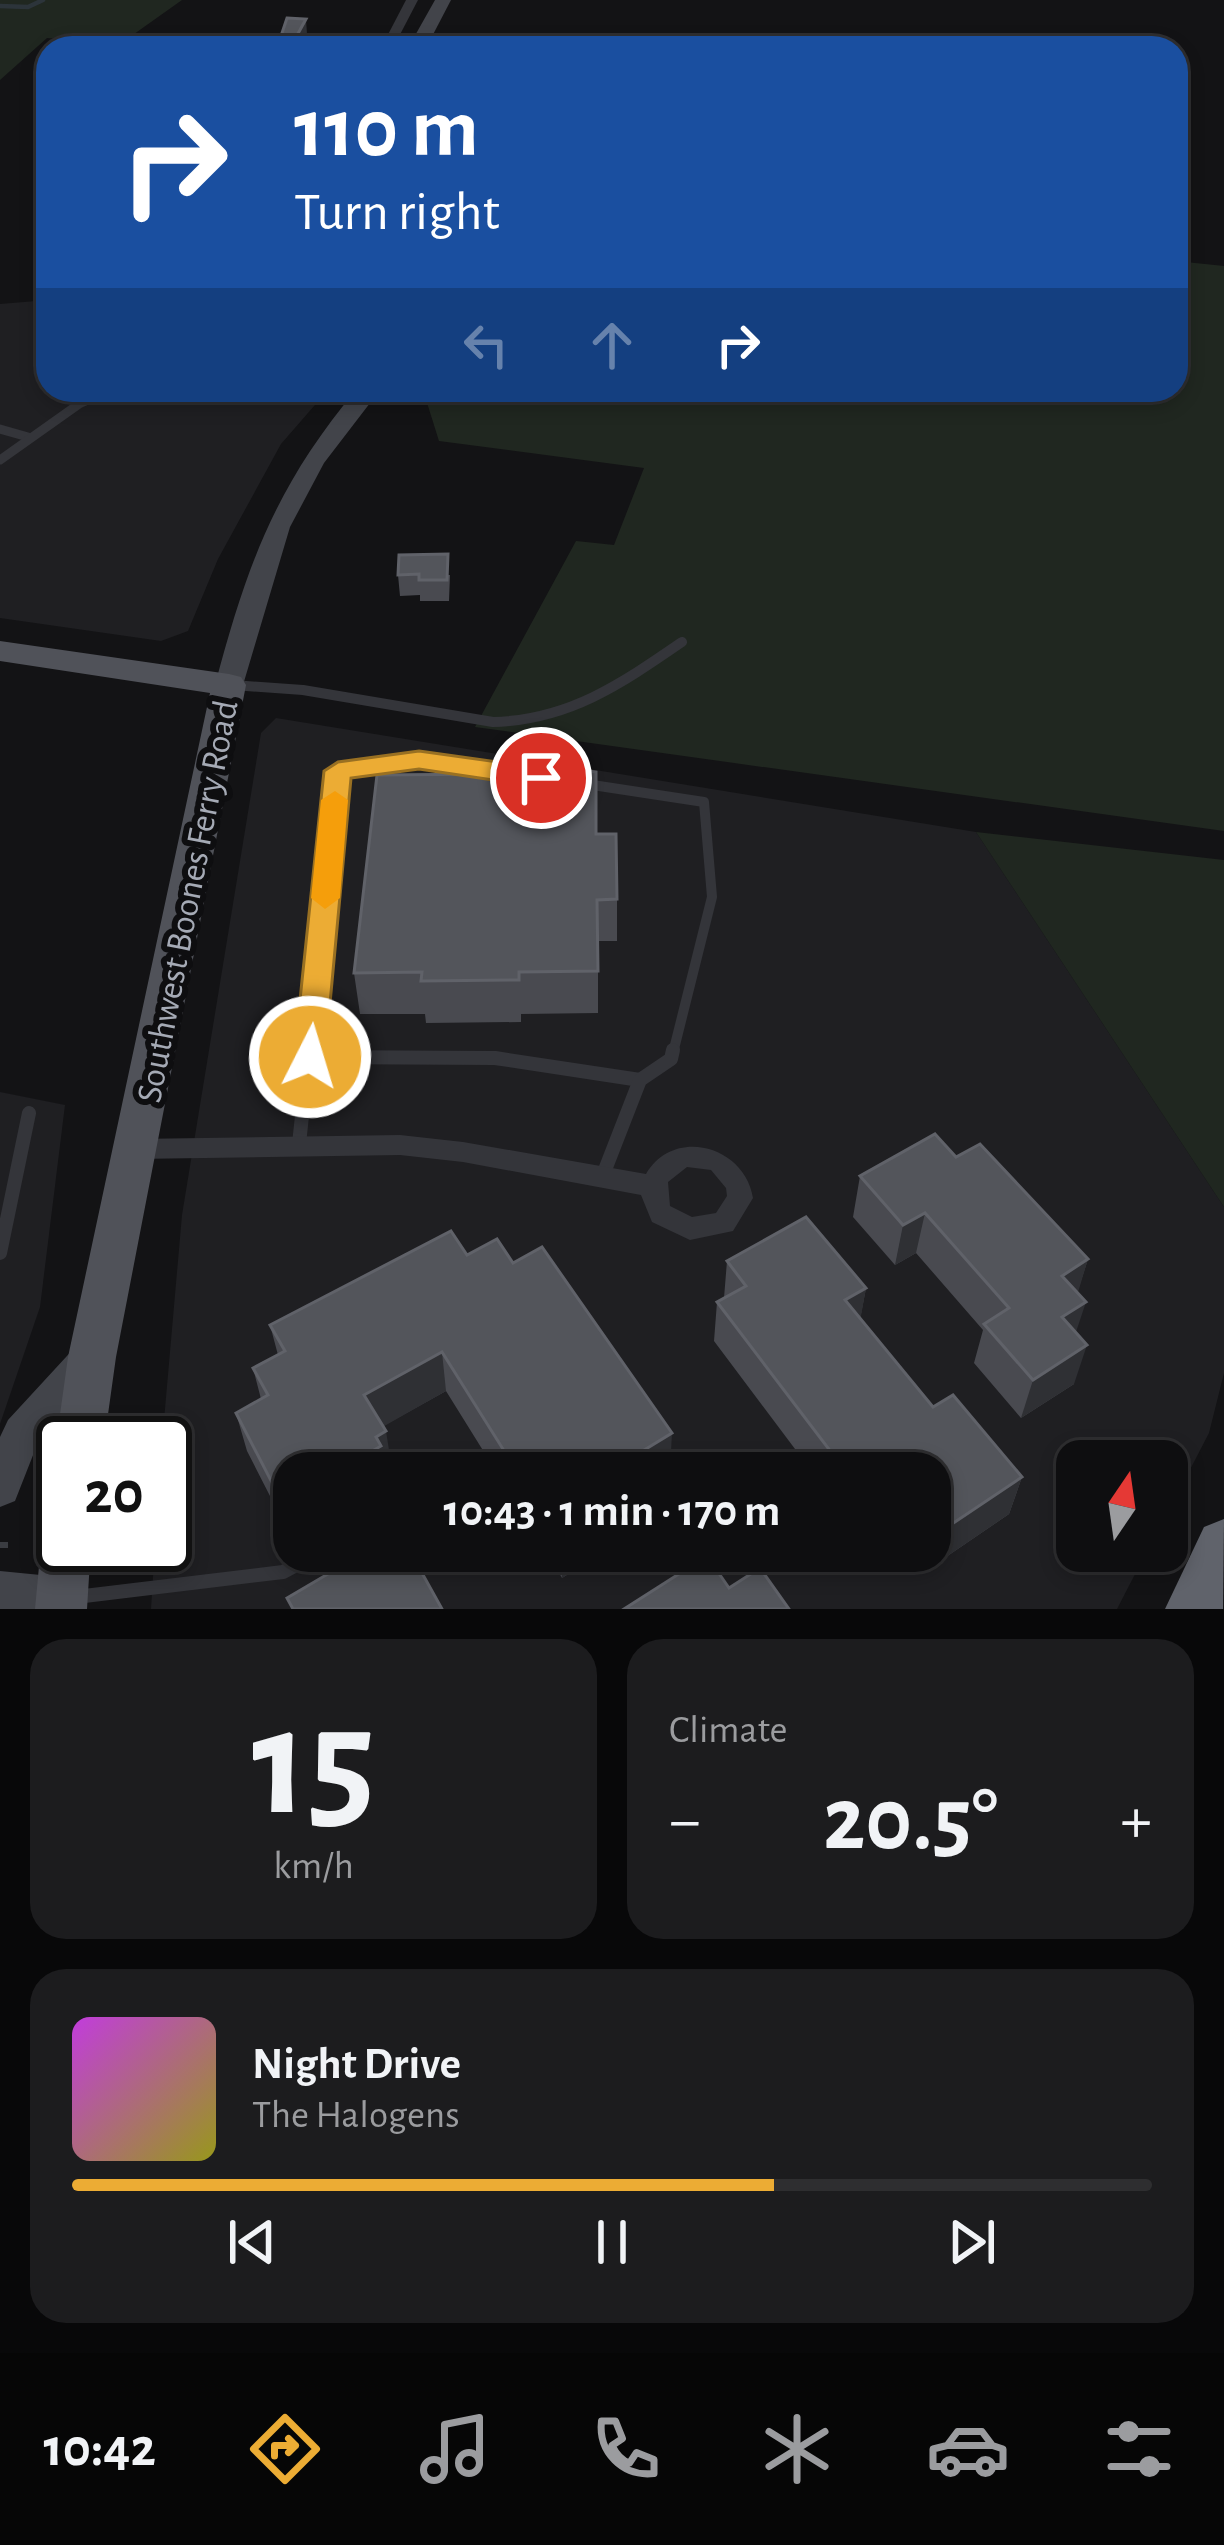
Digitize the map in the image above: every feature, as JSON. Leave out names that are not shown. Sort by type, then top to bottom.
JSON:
[{"type":"highway","points":[[1193,1609],[1224,1546]]},
{"type":"main road","points":[[424,36],[443,0]]},
{"type":"main road","name":"Southwest Boones Ferry Road","points":[[84,1416],[230,685],[260,562],[306,468],[353,402]]},
{"type":"main road","points":[[0,651],[230,685]]},
{"type":"main road","points":[[0,1487],[22,1433],[92,1357]]},
{"type":"main road","points":[[0,1593],[55,1606],[61,1572]]},
{"type":"street","points":[[393,36],[412,0]]},
{"type":"street","points":[[135,1149],[299,1144],[463,1152],[652,1186]]},
{"type":"lane","points":[[0,460],[28,436],[89,402]]},
{"type":"lane","points":[[0,429],[28,436]]},
{"type":"lane","points":[[230,685],[303,690],[523,723],[598,702],[682,642]]},
{"type":"lane","points":[[299,1144],[338,771],[419,760],[528,776]]},
{"type":"lane","points":[[572,782],[704,802],[712,897],[670,1059],[640,1080],[602,1178]]},
{"type":"lane","points":[[310,1057],[495,1058],[640,1080]]},
{"type":"lane","points":[[0,1253],[29,1113]]},
{"type":"lane","points":[[55,1606],[283,1572]]},
{"type":"shaded area","points":[[0,0],[182,0],[131,36],[36,36],[36,48],[0,80]]},
{"type":"shaded area","points":[[1188,262],[1224,266],[1224,831],[475,727],[576,541],[614,545],[644,468],[439,441],[427,402],[1188,402]]},
{"type":"shaded area","points":[[36,301],[36,402],[318,402],[281,444],[218,559],[188,631],[161,641],[0,618],[0,304]]},
{"type":"shaded area","points":[[276,718],[976,832],[1224,1207],[1224,1373],[1209,1433],[1188,1474],[1188,1440],[1056,1440],[1056,1572],[1136,1572],[1117,1609],[151,1609],[153,1572],[192,1572],[192,1416],[164,1416],[182,1215],[261,733]]},
{"type":"shaded area","points":[[976,832],[1224,860],[1224,1207]]},
{"type":"shaded area","points":[[0,1092],[65,1105],[40,1307],[0,1424]]},
{"type":"building","points":[[287,18],[306,19],[297,36],[281,36]]},
{"type":"building","points":[[448,554],[447,580],[398,575],[399,555]]},
{"type":"building","points":[[502,760],[596,772],[596,834],[616,834],[617,899],[597,900],[598,971],[519,972],[519,980],[421,981],[422,972],[354,973],[377,775],[501,774]]},
{"type":"building","points":[[935,1134],[956,1157],[980,1144],[1088,1259],[1062,1276],[1086,1302],[1062,1317],[1087,1345],[1033,1380],[984,1324],[1009,1308],[925,1213],[903,1225],[860,1176]]},
{"type":"building","points":[[806,1217],[866,1288],[845,1300],[933,1407],[953,1395],[1022,1477],[951,1525],[951,1452],[831,1452],[717,1302],[746,1286],[727,1261]]},
{"type":"building","points":[[451,1231],[467,1255],[497,1239],[513,1263],[542,1247],[672,1433],[641,1452],[505,1452],[442,1352],[364,1395],[386,1431],[376,1437],[381,1446],[371,1452],[273,1452],[273,1485],[236,1413],[268,1395],[253,1368],[285,1351],[270,1325]]},
{"type":"building","points":[[331,1572],[421,1572],[442,1609],[293,1609],[287,1598]]},
{"type":"building","points":[[682,1572],[718,1572],[729,1588],[754,1572],[763,1572],[789,1609],[624,1609]]},
{"type":"waterway","points":[[0,6],[28,7],[43,0]]},
{"type":"slow traffic","points":[[325,898],[335,800]]},
{"type":"route","points":[[310,1057],[338,771],[419,760],[541,778]]}]
